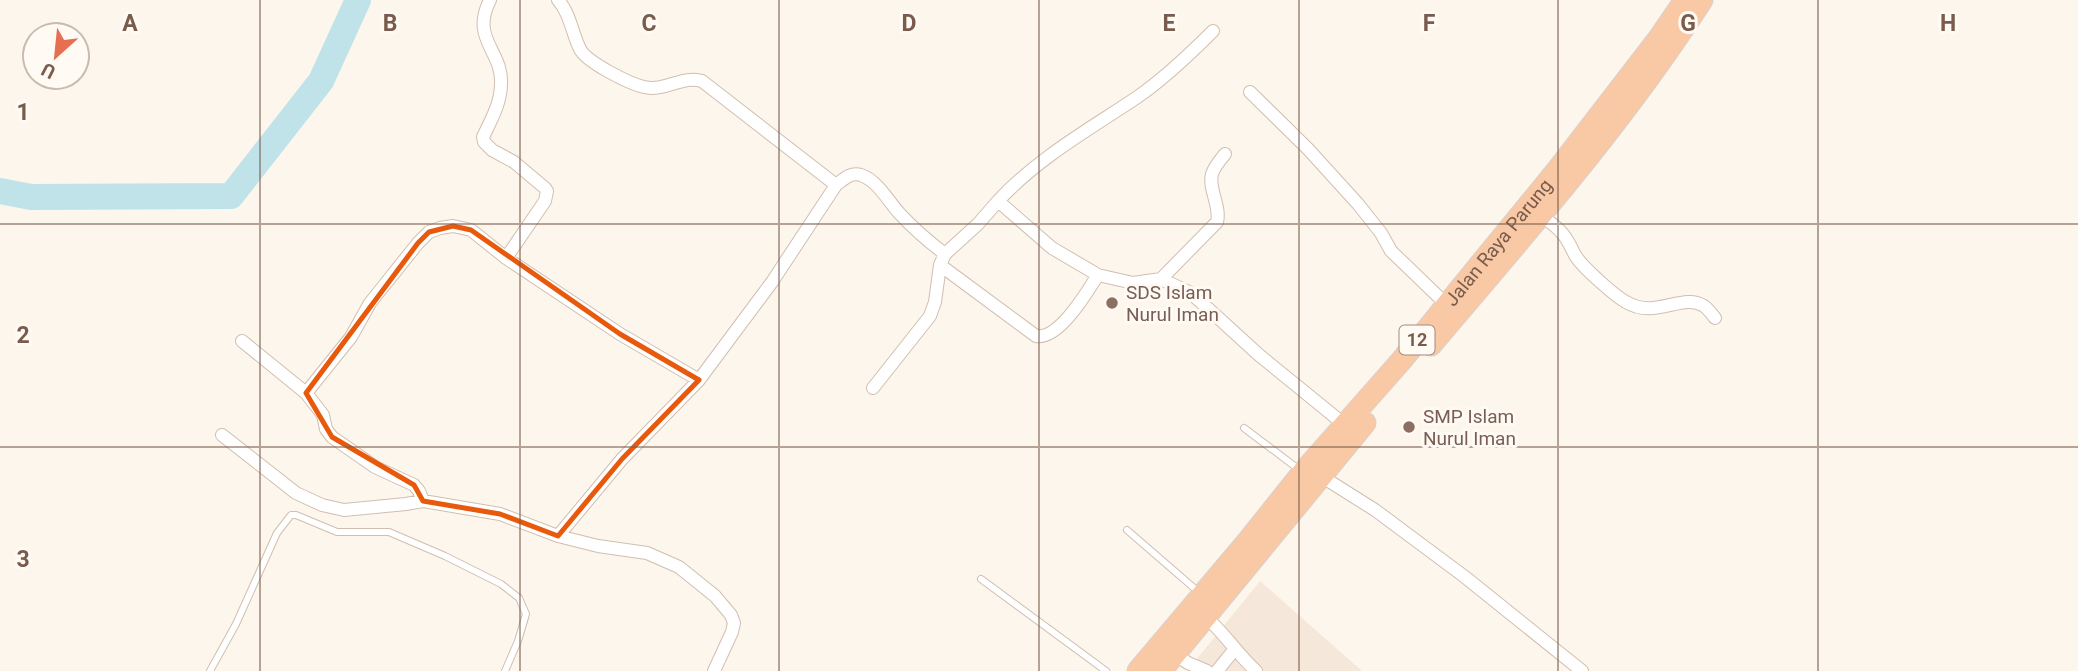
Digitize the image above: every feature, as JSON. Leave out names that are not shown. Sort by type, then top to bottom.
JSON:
[{"type":"highway","name":"Jalan Raya Parung","points":[[1138,671],[1166,656],[1200,606],[1479,276],[1685,0]]},
{"type":"highway","name":"Jalan Raya Parung","points":[[1312,474],[1345,425],[1446,304],[1479,276],[1540,215],[1597,146],[1676,40],[1702,0]]},
{"type":"street","points":[[490,0],[484,18],[484,31],[502,83],[497,106],[483,137],[484,142],[492,150],[514,162],[547,191],[545,201],[506,258]]},
{"type":"street","points":[[558,0],[563,5],[581,52],[597,66],[644,87],[656,88],[689,80],[702,81],[836,185]]},
{"type":"street","points":[[873,388],[930,316],[943,260],[1018,180],[1070,141],[1137,97],[1174,68],[1213,31]]},
{"type":"street","points":[[1250,92],[1308,149],[1358,204],[1381,233],[1391,251],[1446,304]]},
{"type":"street","points":[[1161,279],[1217,222],[1219,214],[1211,178],[1225,154]]},
{"type":"street","points":[[558,536],[628,452],[699,380],[779,272],[836,185],[848,176],[853,174],[866,178],[876,185],[943,260],[1036,336],[1042,337],[1054,330],[1071,315],[1098,275]]},
{"type":"street","points":[[998,201],[1052,248],[1098,275],[1133,283],[1161,279],[1191,293],[1259,355],[1345,425]]},
{"type":"street","points":[[1540,215],[1560,230],[1570,242],[1576,256],[1625,302],[1653,309],[1685,301],[1703,305],[1715,318]]},
{"type":"street","points":[[306,393],[351,337],[370,303],[418,243],[429,232],[453,226],[471,230],[506,258],[620,334],[699,380]]},
{"type":"street","points":[[242,341],[306,393],[323,415],[326,429],[332,437],[375,467],[414,485],[423,501]]},
{"type":"street","points":[[222,436],[296,493],[322,505],[344,510],[423,501],[500,514],[558,536],[598,546],[647,553],[679,566],[726,607],[734,623],[724,653],[714,671]]},
{"type":"street","points":[[1312,474],[1375,510],[1582,671]]},
{"type":"street","points":[[1200,606],[1234,650],[1256,671]]},
{"type":"street","points":[[1217,671],[1234,650]]},
{"type":"street","points":[[1166,656],[1207,671]]},
{"type":"lane","points":[[1244,428],[1312,474]]},
{"type":"lane","points":[[210,671],[236,624],[277,533],[291,515],[296,515],[337,532],[389,531],[501,584],[519,598],[526,614],[505,671]]},
{"type":"lane","points":[[1127,530],[1200,606]]},
{"type":"lane","points":[[981,579],[1106,671]]},
{"type":"highlighted area","points":[[453,226],[471,230],[620,334],[699,380],[622,459],[558,536],[500,514],[423,501],[414,485],[332,437],[306,393],[418,243],[429,232]]},
{"type":"shaded area","points":[[1260,581],[1362,671],[1187,671]]},
{"type":"waterway","points":[[0,191],[31,197],[231,196],[321,81],[358,0]]},
{"type":"place","name":"SDS Islam Nurul Iman","points":[[1112,303]]},
{"type":"place","name":"SMP Islam Nurul Iman","points":[[1409,427]]}]
